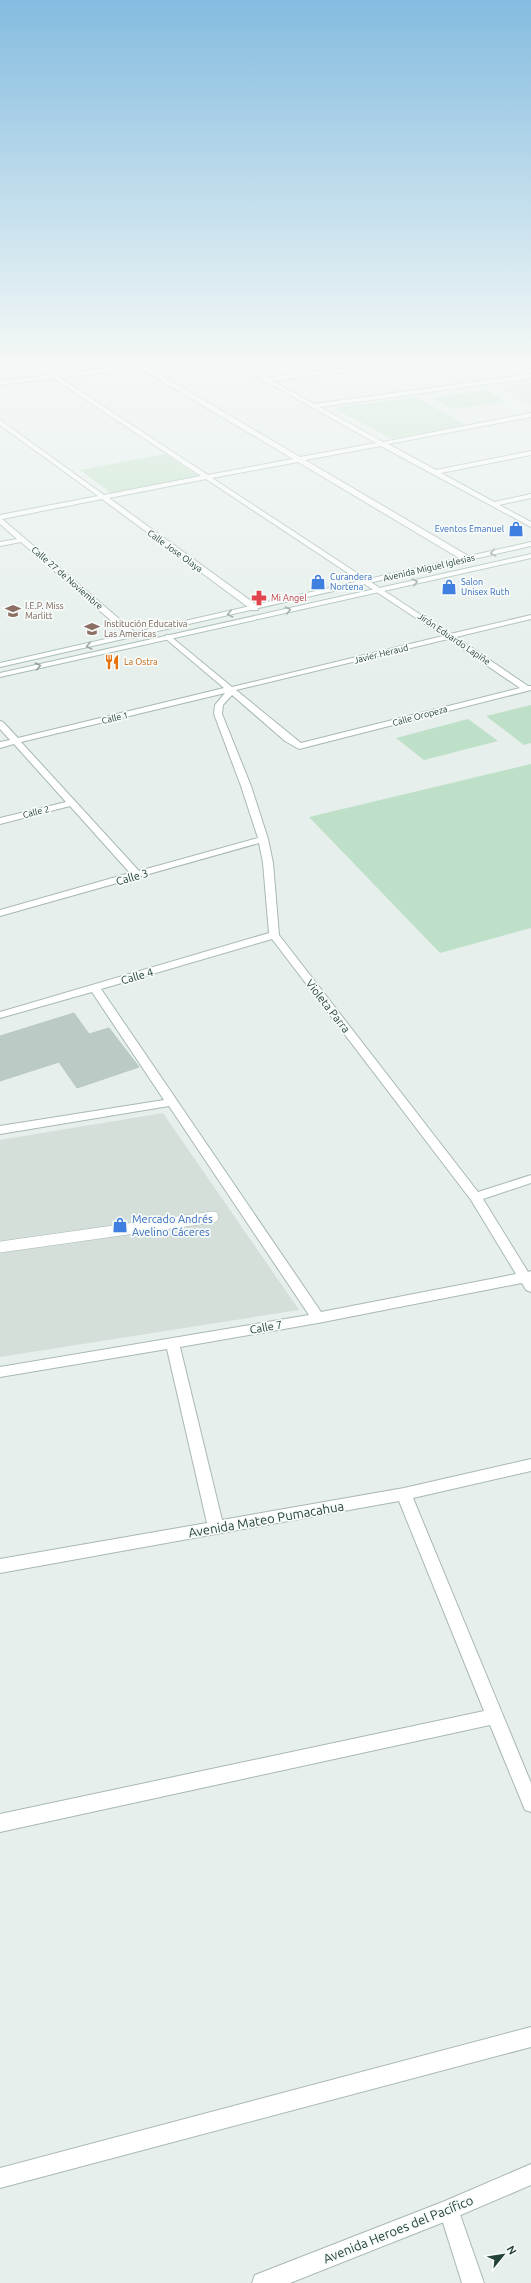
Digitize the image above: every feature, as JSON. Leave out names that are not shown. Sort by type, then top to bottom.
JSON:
[{"type":"street","name":"Calle Jose Olaya","points":[[57,465],[255,608]]},
{"type":"street","name":"Jirón Eduardo Lapiñe","points":[[186,465],[369,582],[529,688]]},
{"type":"street","points":[[0,519],[276,465]]},
{"type":"street","points":[[307,465],[467,560]]},
{"type":"street","points":[[422,465],[531,524]]},
{"type":"street","points":[[436,472],[473,465]]},
{"type":"street","points":[[493,504],[531,496]]},
{"type":"street","name":"Calle 27 de Noviembre","points":[[0,519],[22,540],[134,636]]},
{"type":"street","points":[[0,544],[22,540]]},
{"type":"street","name":"Avenida Miguel Iglesias","points":[[1,664],[134,636],[531,544]]},
{"type":"street","name":"Avenida Miguel Iglesias","points":[[0,675],[531,556]]},
{"type":"street","name":"Javier Heraud","points":[[231,691],[531,617]]},
{"type":"street","points":[[169,637],[231,691],[219,704],[218,714],[246,786],[263,839],[268,863],[274,935]]},
{"type":"street","name":"Calle Oropeza","points":[[231,691],[292,743],[299,746],[308,745],[529,688]]},
{"type":"street","name":"Calle 1","points":[[0,745],[231,691]]},
{"type":"street","points":[[0,724],[137,875]]},
{"type":"street","name":"Calle 2","points":[[0,821],[72,803]]},
{"type":"street","name":"Calle 3","points":[[0,913],[263,839]]},
{"type":"street","name":"Calle 4","points":[[0,1015],[274,935]]},
{"type":"street","name":"Violeta Parra","points":[[274,935],[475,1197],[529,1280]]},
{"type":"street","points":[[95,988],[318,1318]]},
{"type":"street","points":[[0,1130],[172,1102]]},
{"type":"street","points":[[475,1197],[531,1179]]},
{"type":"street","name":"Calle 7","points":[[0,1372],[318,1318],[529,1280]]},
{"type":"street","points":[[172,1343],[216,1528]]},
{"type":"street","name":"Avenida Mateo Pumacahua","points":[[0,1566],[404,1494],[531,1465]]},
{"type":"street","points":[[404,1494],[531,1804]]},
{"type":"street","points":[[0,1823],[495,1716]]},
{"type":"street","points":[[0,2178],[531,2037]]},
{"type":"street","name":"Avenida Heroes del Pacífico","points":[[264,2283],[449,2210],[531,2174]]},
{"type":"street","points":[[449,2210],[473,2283]]},
{"type":"lane","points":[[0,1248],[214,1217]]},
{"type":"shaded area","name":"Mercado Andrés Avelino Cáceres","points":[[163,1113],[299,1310],[0,1357],[0,1140]]},
{"type":"green space","points":[[109,465],[181,465],[198,476],[111,493],[80,470]]},
{"type":"green space","points":[[531,705],[531,743],[524,745],[486,716]]},
{"type":"green space","points":[[468,719],[498,741],[424,760],[396,738]]},
{"type":"green space","points":[[531,764],[531,928],[440,953],[309,817]]},
{"type":"building","points":[[74,1013],[89,1034],[109,1028],[139,1067],[77,1088],[59,1062],[0,1081],[0,1036]]},
{"type":"place","name":"Eventos Emanuel","points":[[516,529]]},
{"type":"place","name":"Curandera Nortena","points":[[318,582]]},
{"type":"place","name":"Salon Unisex Ruth","points":[[449,587]]},
{"type":"place","name":"Mi Angel","points":[[259,598]]},
{"type":"place","name":"I.E.P. Miss Marlitt","points":[[13,611]]},
{"type":"place","name":"Institución Educativa Las Americas","points":[[92,629]]},
{"type":"place","name":"La Ostra","points":[[112,662]]},
{"type":"place","name":"Mercado Andrés Avelino Cáceres","points":[[120,1225]]}]
